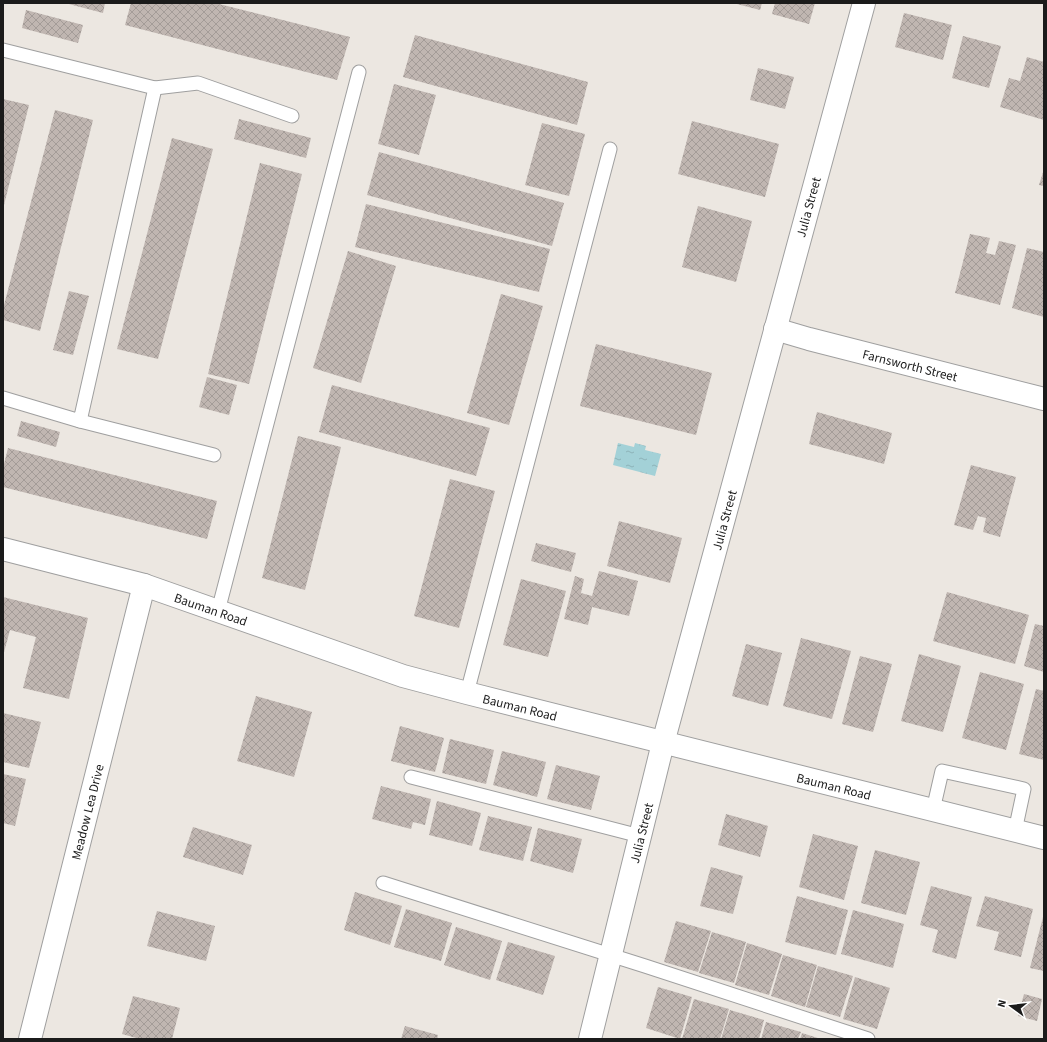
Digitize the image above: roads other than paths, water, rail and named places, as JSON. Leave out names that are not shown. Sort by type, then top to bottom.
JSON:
[{"type":"street","name":"Julia Street","points":[[590,1039],[663,743],[864,3]]},
{"type":"street","name":"Farnsworth Street","points":[[775,329],[1044,399]]},
{"type":"street","name":"Bauman Road","points":[[3,549],[144,585],[403,676],[663,743],[1044,838]]},
{"type":"street","name":"Meadow Lea Drive","points":[[30,1039],[144,585]]},
{"type":"lane","points":[[3,50],[155,88],[198,83],[292,116]]},
{"type":"lane","points":[[218,611],[358,72]]},
{"type":"lane","points":[[80,421],[155,88]]},
{"type":"lane","points":[[467,693],[610,149]]},
{"type":"lane","points":[[3,398],[80,421],[214,455]]},
{"type":"lane","points":[[933,810],[942,771],[1024,789],[1015,831]]},
{"type":"lane","points":[[411,777],[640,836]]},
{"type":"lane","points":[[383,883],[868,1039]]},
{"type":"water","points":[[618,443],[634,447],[635,443],[646,446],[645,450],[661,454],[655,476],[613,465]]}]
